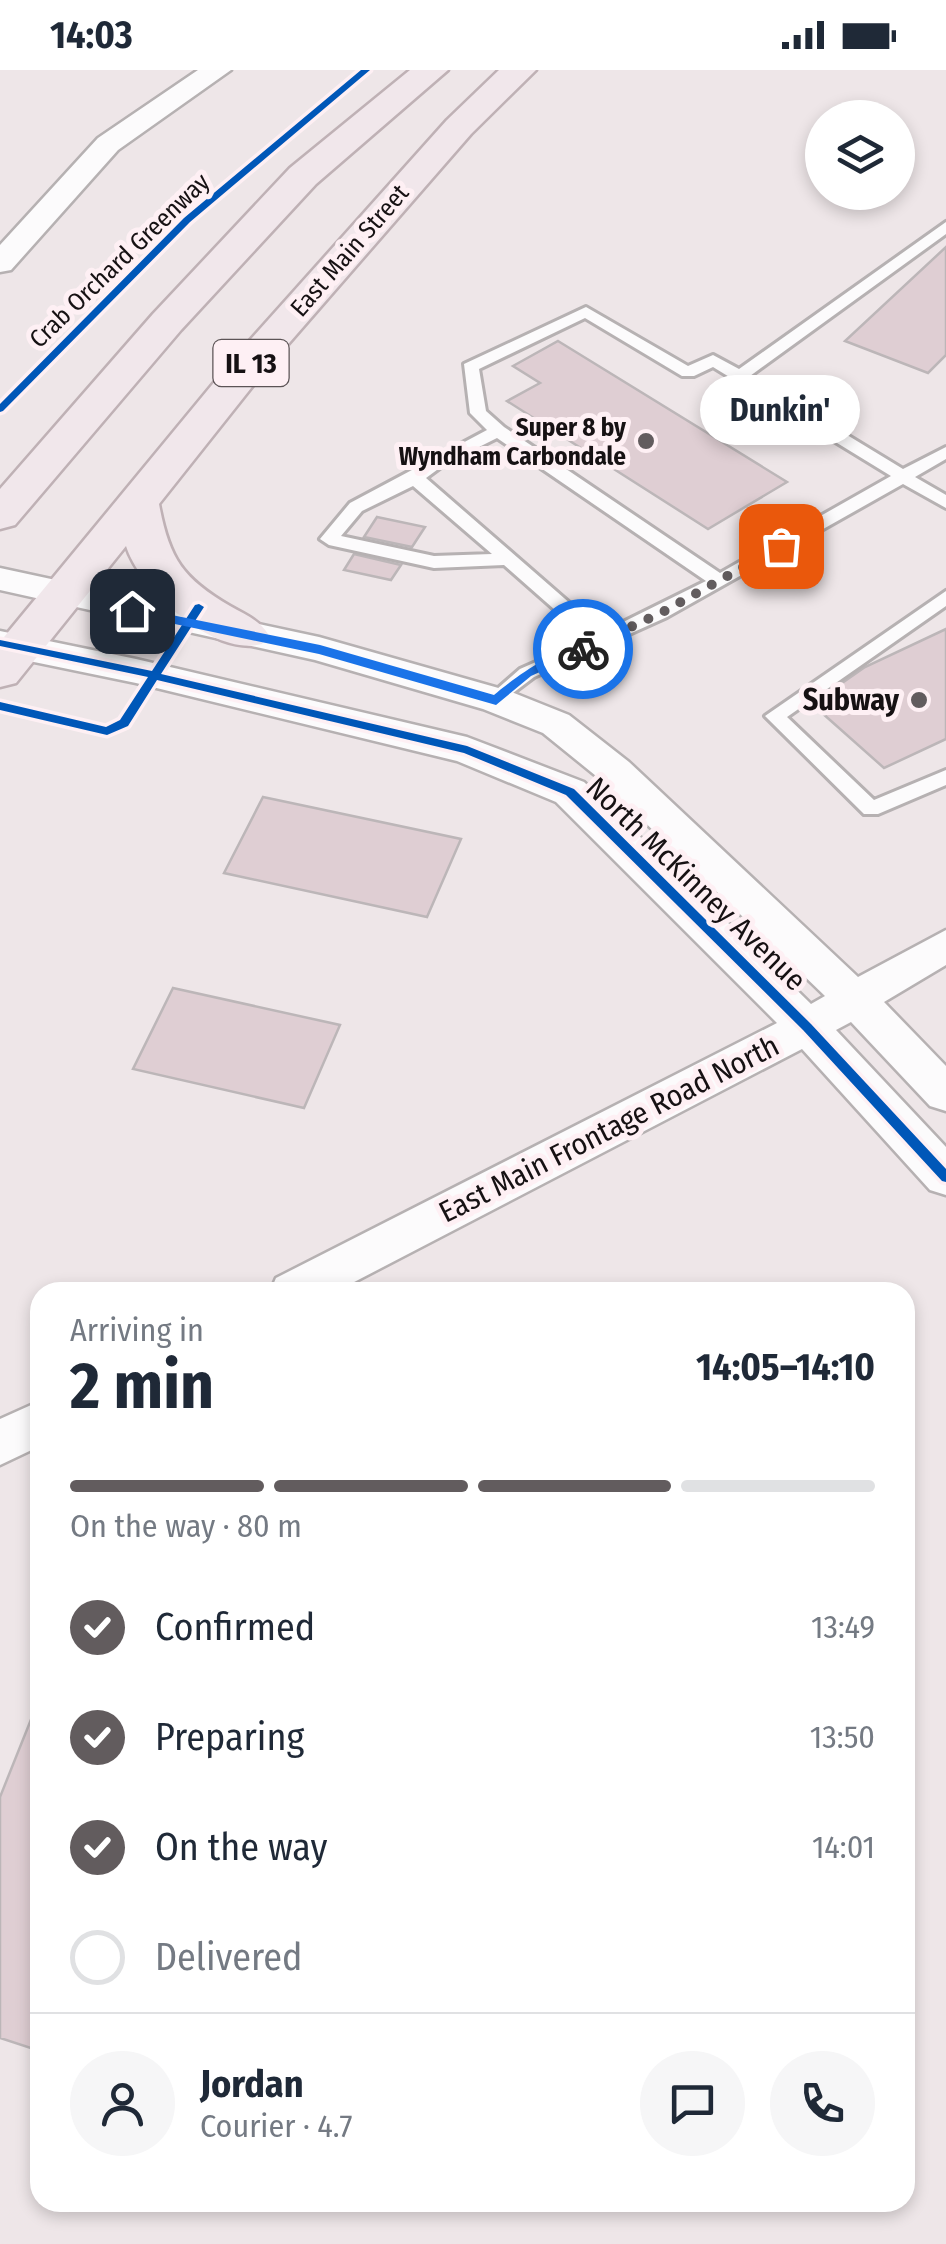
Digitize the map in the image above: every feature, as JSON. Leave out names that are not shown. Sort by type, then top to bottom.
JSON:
[{"type":"highway","points":[[0,516],[168,322],[303,176],[431,70]]},
{"type":"highway","name":"East Main Street","points":[[6,654],[63,596],[360,236],[459,127],[519,70]]},
{"type":"highway","points":[[0,476],[68,439]]},
{"type":"highway","points":[[137,502],[143,542],[155,570],[177,593],[246,634]]},
{"type":"street","points":[[0,263],[108,144],[217,70]]},
{"type":"street","name":"North McKinney Avenue","points":[[0,579],[320,650],[496,700],[556,724],[615,772],[852,997],[946,1094]]},
{"type":"street","name":"North McKinney Avenue","points":[[6,654],[136,671],[467,750],[570,792],[807,1027],[946,1177]]},
{"type":"street","name":"East Main Frontage Road North","points":[[313,1282],[807,1027],[946,944]]},
{"type":"street","points":[[0,1443],[30,1427]]},
{"type":"lane","points":[[738,376],[946,227]]},
{"type":"lane","points":[[719,581],[498,431],[478,413],[470,367],[586,312],[688,373],[713,360],[946,503]]},
{"type":"lane","points":[[498,431],[356,507],[329,540],[434,562],[508,559]]},
{"type":"lane","points":[[496,700],[526,673],[719,581],[946,452]]},
{"type":"lane","points":[[415,478],[601,640]]},
{"type":"lane","points":[[946,597],[775,716],[871,808],[946,777]]},
{"type":"building","points":[[946,247],[946,355],[928,373],[845,341]]},
{"type":"building","name":"Super 8 by Wyndham Carbondale","points":[[558,341],[787,482],[708,529],[507,401],[540,383],[513,366]]},
{"type":"building","points":[[377,517],[425,527],[412,547],[364,537]]},
{"type":"building","points":[[354,554],[401,565],[391,580],[344,570]]},
{"type":"building","points":[[946,629],[946,739],[884,768],[812,704],[865,667]]},
{"type":"building","points":[[263,797],[461,839],[427,917],[224,873]]},
{"type":"building","points":[[173,988],[340,1025],[304,1108],[133,1069]]},
{"type":"building","points":[[30,1722],[30,2048],[0,2038],[0,1797]]},
{"type":"cycle path","name":"Crab Orchard Greenway","points":[[0,409],[187,220],[366,70]]},
{"type":"cycle path","points":[[0,706],[107,731],[124,723],[199,607]]},
{"type":"cycle path","points":[[0,643],[136,671],[467,750],[570,792],[807,1027],[946,1177]]},
{"type":"way so far","points":[[583,649],[661,613],[781,546]]},
{"type":"place","name":"Super 8 by Wyndham Carbondale","points":[[646,441]]},
{"type":"place","name":"Dunkin'","points":[[781,546]]},
{"type":"place","name":"Subway","points":[[919,700]]},
{"type":"route","points":[[132,611],[320,650],[496,700],[526,673],[583,649]]}]
